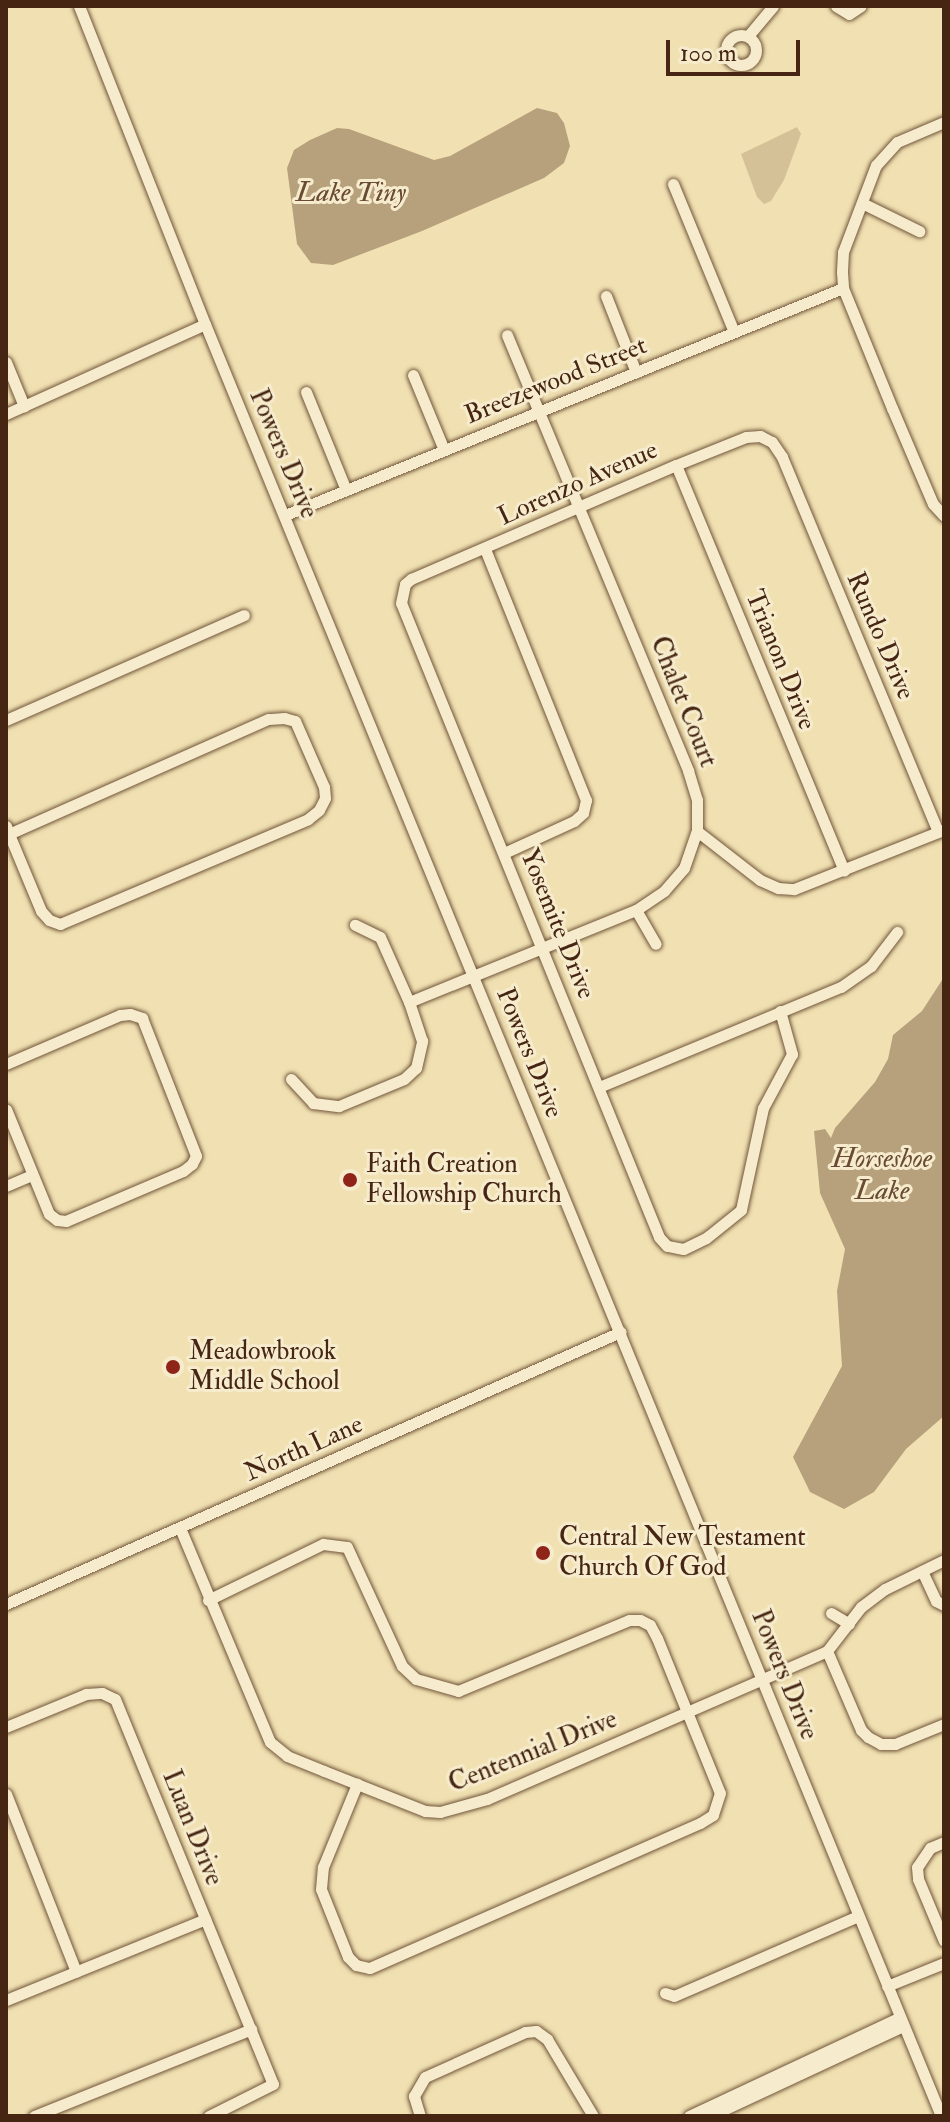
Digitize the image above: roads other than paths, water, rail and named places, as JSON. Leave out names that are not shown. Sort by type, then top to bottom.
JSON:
[{"type":"street","name":"Powers Drive","points":[[79,6],[205,324],[941,2116]]},
{"type":"street","points":[[748,36],[773,6]]},
{"type":"street","points":[[836,6],[849,14],[861,6]]},
{"type":"street","points":[[944,122],[897,142],[876,165],[843,252],[843,288],[933,504],[944,516]]},
{"type":"street","points":[[673,184],[734,332]]},
{"type":"street","points":[[862,203],[919,231]]},
{"type":"street","name":"Breezewood Street","points":[[285,515],[843,288]]},
{"type":"street","points":[[606,296],[636,372]]},
{"type":"street","points":[[6,414],[205,324]]},
{"type":"street","name":"Chalet Court","points":[[409,1002],[636,910],[664,891],[684,868],[697,831],[697,800],[688,770],[507,335]]},
{"type":"street","points":[[6,362],[24,406]]},
{"type":"street","points":[[413,375],[444,450]]},
{"type":"street","points":[[306,392],[346,490]]},
{"type":"street","name":"Lorenzo Avenue","points":[[401,603],[405,584],[411,579],[746,437],[760,436],[772,442],[782,457]]},
{"type":"street","name":"Rundo Drive","points":[[782,457],[941,831]]},
{"type":"street","name":"Trianon Drive","points":[[676,465],[844,871]]},
{"type":"street","points":[[485,549],[586,800],[583,813],[574,821],[504,853]]},
{"type":"street","name":"Yosemite Drive","points":[[401,603],[659,1237],[667,1246],[683,1249],[706,1238],[741,1210],[763,1108],[792,1054],[780,1011]]},
{"type":"street","points":[[6,720],[244,615]]},
{"type":"street","points":[[268,719],[295,721],[314,760],[325,798],[308,819],[60,924],[49,920],[41,911],[7,832],[268,719]]},
{"type":"street","points":[[697,831],[760,880],[778,888],[808,885],[941,831]]},
{"type":"street","points":[[636,910],[656,944]]},
{"type":"street","points":[[291,1079],[313,1103],[327,1107],[351,1103],[404,1079],[416,1068],[422,1041],[409,1002],[380,937],[355,925]]},
{"type":"street","points":[[599,1087],[841,987],[871,966],[897,932]]},
{"type":"street","points":[[6,1064],[120,1015],[142,1018],[194,1145],[192,1164],[183,1171],[66,1221],[57,1220],[49,1214],[6,1109]]},
{"type":"street","points":[[6,1186],[32,1175]]},
{"type":"street","name":"North Lane","points":[[6,1604],[620,1332]]},
{"type":"street","name":"Centennial Drive","points":[[180,1528],[270,1742],[287,1756],[425,1811],[458,1810],[827,1651]]},
{"type":"street","points":[[208,1600],[323,1544],[347,1547],[402,1666],[416,1679],[442,1689],[458,1691],[474,1687],[629,1620],[650,1625],[720,1793],[719,1806],[713,1815],[700,1823],[381,1966],[356,1965],[348,1957],[321,1889],[323,1867],[357,1784]]},
{"type":"street","points":[[942,1565],[885,1589],[861,1607],[827,1651],[861,1730],[868,1737],[881,1744],[895,1744],[944,1724]]},
{"type":"street","points":[[922,1571],[936,1601],[944,1605]]},
{"type":"street","points":[[831,1613],[849,1624]]},
{"type":"street","name":"Luan Drive","points":[[6,1727],[86,1694],[102,1693],[115,1699],[273,2081],[212,2115]]},
{"type":"street","points":[[6,1794],[76,1972]]},
{"type":"street","points":[[944,1842],[930,1848],[919,1858],[918,1879],[944,1941]]},
{"type":"street","points":[[665,1993],[674,1996],[858,1916]]},
{"type":"street","points":[[6,2000],[205,1919]]},
{"type":"street","points":[[887,1986],[944,1963]]},
{"type":"street","points":[[689,2116],[902,2021]]},
{"type":"street","points":[[710,2116],[902,2021]]},
{"type":"street","points":[[34,2116],[251,2029]]},
{"type":"street","points":[[420,2116],[414,2096],[425,2077],[525,2032],[536,2031],[547,2039],[593,2116]]},
{"type":"water","name":"Lake Tiny","points":[[537,108],[557,113],[564,123],[570,146],[564,163],[544,178],[422,231],[333,265],[311,263],[297,244],[287,168],[294,150],[310,140],[337,128],[349,129],[434,160],[450,156]]},
{"type":"water","name":"Horseshoe Lake","points":[[944,977],[944,1416],[906,1449],[874,1492],[844,1509],[810,1492],[793,1457],[842,1366],[837,1291],[845,1249],[820,1193],[814,1131],[825,1129],[831,1138],[835,1128],[875,1082],[888,1059],[893,1035],[922,1011]]},
{"type":"place","name":"Faith Creation Fellowship Church","points":[[350,1180]]},
{"type":"place","name":"Meadowbrook Middle School","points":[[173,1367]]},
{"type":"place","name":"Central New Testament Church Of God","points":[[543,1553]]}]
